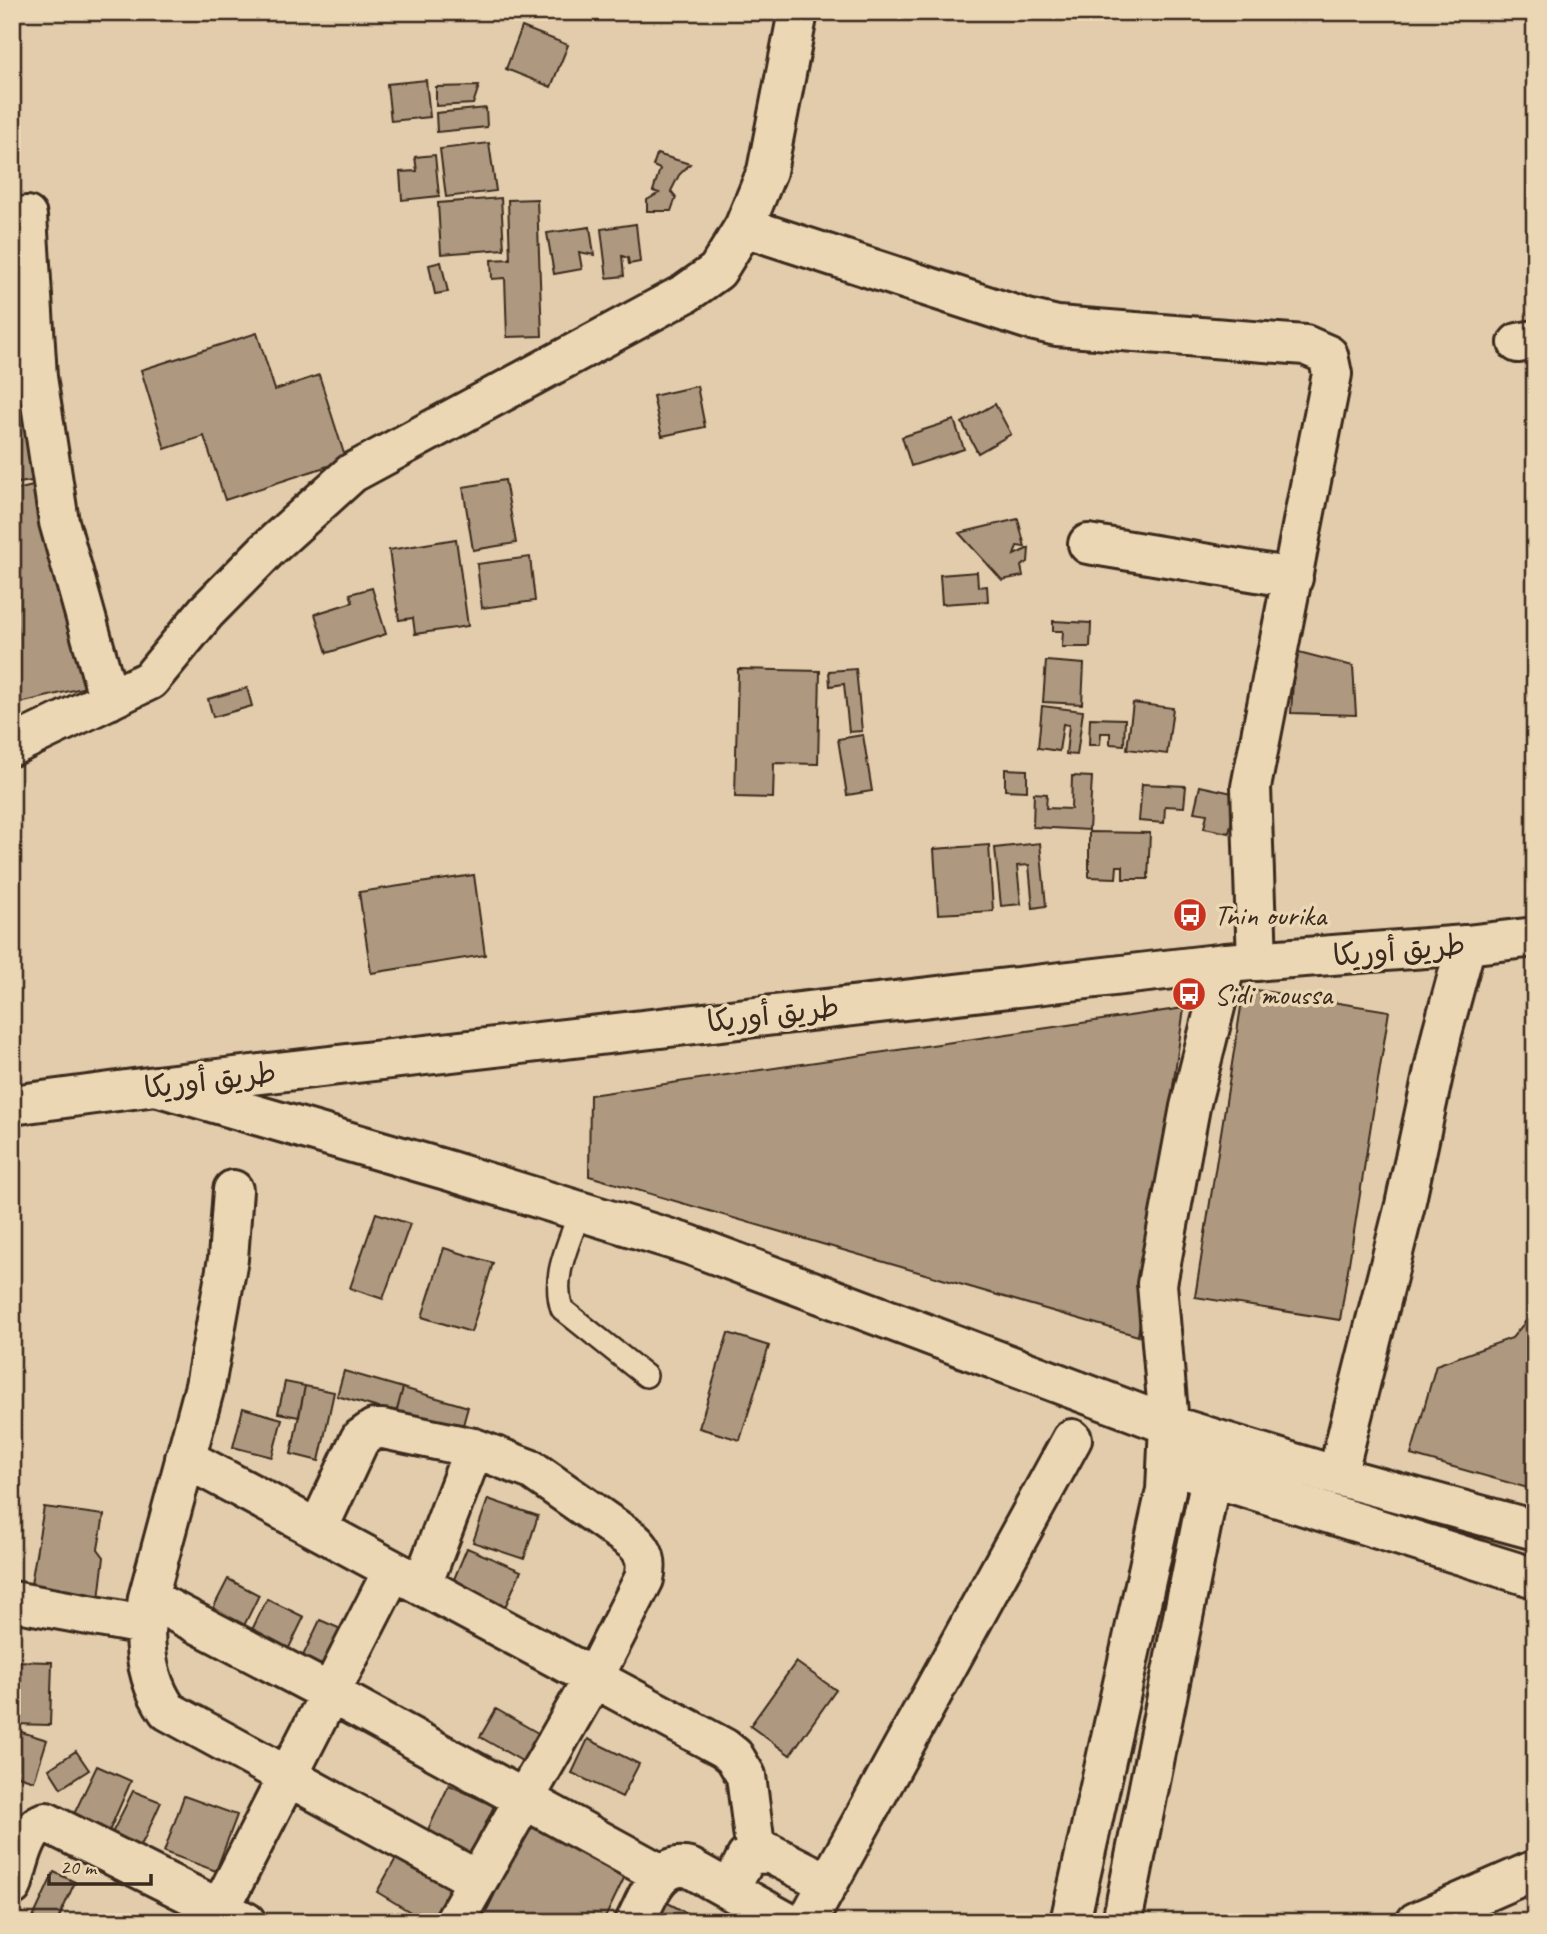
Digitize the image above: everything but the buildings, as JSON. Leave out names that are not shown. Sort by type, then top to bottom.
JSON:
[{"type":"street","points":[[12,746],[150,680],[206,612],[268,549],[352,473],[686,293],[717,271],[744,227],[767,171],[798,12]]},
{"type":"street","points":[[27,216],[37,377],[59,522],[109,700]]},
{"type":"street","points":[[744,227],[1014,315],[1057,326],[1305,345],[1328,355],[1332,374],[1251,787],[1242,962],[1190,1107],[1157,1283],[1169,1425],[1166,1490],[1070,1922]]},
{"type":"street","points":[[1088,544],[1293,578]]},
{"type":"street","name":"طريق أوريكا","points":[[12,1105],[156,1086],[1242,962],[1466,945],[1535,937]]},
{"type":"street","points":[[1337,1476],[1405,1205],[1442,1033],[1466,945]]},
{"type":"street","points":[[156,1086],[690,1245],[1169,1425],[1337,1476],[1535,1530]]},
{"type":"street","points":[[233,1190],[228,1259],[205,1386],[146,1611],[147,1655],[153,1688],[168,1711],[477,1880]]},
{"type":"street","points":[[318,1529],[359,1439],[366,1433],[383,1429],[474,1448],[532,1469],[632,1540],[644,1553],[644,1579],[594,1678],[454,1922]]},
{"type":"street","points":[[807,1922],[1072,1439]]},
{"type":"street","points":[[12,1886],[32,1829],[46,1822],[233,1914],[288,1776],[330,1693],[407,1577],[474,1448]]},
{"type":"street","points":[[185,1458],[724,1748],[734,1756],[746,1776],[756,1854]]},
{"type":"street","points":[[1167,1463],[1535,1578]]},
{"type":"street","points":[[1122,1922],[1211,1477]]},
{"type":"street","points":[[12,1601],[146,1611],[330,1693],[661,1874]]},
{"type":"street","points":[[730,1891],[746,1858],[756,1854],[769,1853],[828,1883]]},
{"type":"street","points":[[635,1922],[661,1874],[671,1867],[680,1866],[787,1922]]},
{"type":"street","points":[[1416,1922],[1535,1870]]},
{"type":"lane","points":[[580,1211],[558,1277],[557,1294],[562,1309],[646,1376]]},
{"type":"place","name":"Tnin ourika","points":[[1190,915]]},
{"type":"place","name":"Sidi moussa","points":[[1189,994]]}]
